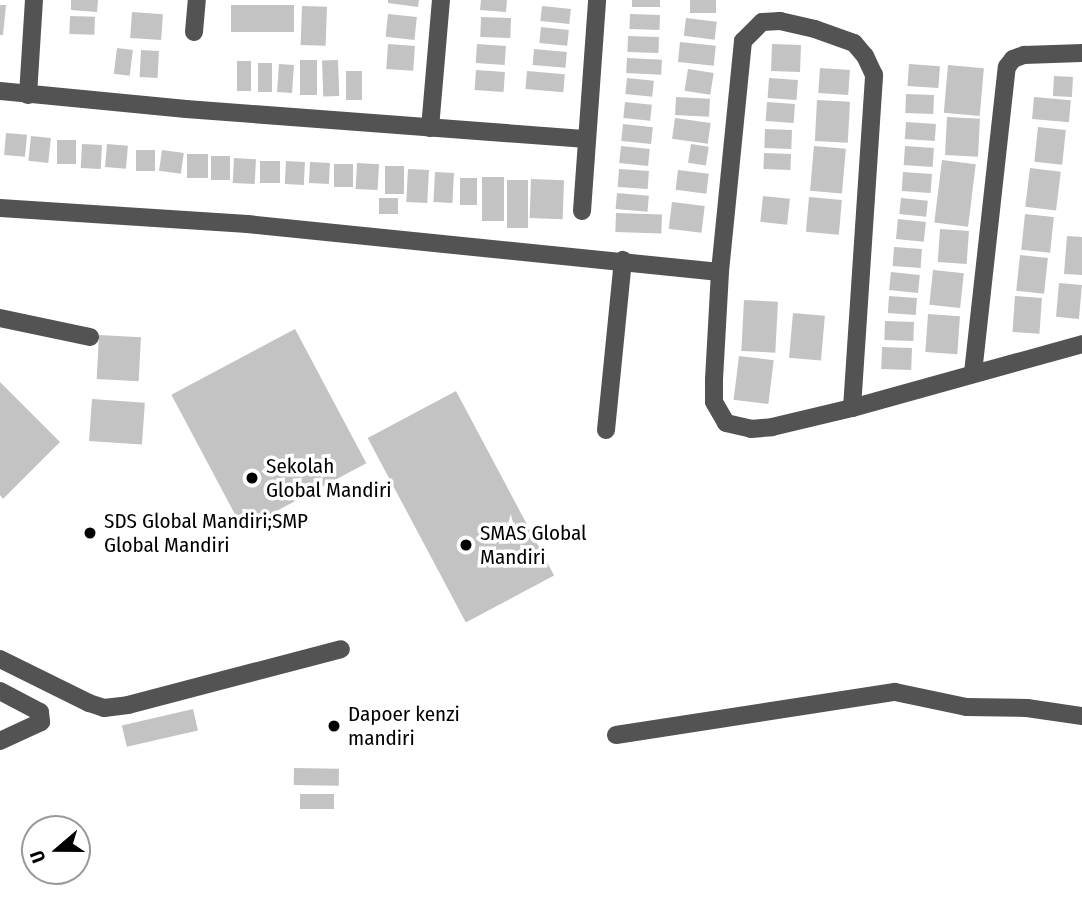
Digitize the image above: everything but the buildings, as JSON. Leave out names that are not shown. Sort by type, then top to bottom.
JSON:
[{"type":"street","points":[[28,95],[34,0]]},
{"type":"street","points":[[194,32],[197,0]]},
{"type":"street","points":[[430,128],[441,0]]},
{"type":"street","points":[[582,211],[597,0]]},
{"type":"street","points":[[852,408],[874,75],[865,56],[854,43],[815,29],[780,22],[762,22],[743,41],[720,272],[713,380],[715,402],[726,423],[751,429],[772,427],[852,408],[1082,344]]},
{"type":"street","points":[[973,373],[1007,67],[1013,59],[1024,55],[1082,53]]},
{"type":"street","points":[[0,90],[28,95],[587,139]]},
{"type":"street","points":[[0,208],[247,224],[623,260],[720,272]]},
{"type":"street","points":[[606,430],[623,260]]},
{"type":"street","points":[[0,318],[90,337]]},
{"type":"street","points":[[0,659],[89,704],[104,708],[128,705],[341,649]]},
{"type":"street","points":[[0,691],[40,712],[41,722],[0,741]]},
{"type":"street","points":[[616,735],[895,692],[966,707],[1027,708],[1082,716]]},
{"type":"place","name":"Sekolah Global Mandiri","points":[[252,478]]},
{"type":"place","name":"SDS Global Mandiri;SMP Global Mandiri","points":[[90,533]]},
{"type":"place","name":"SMAS Global Mandiri","points":[[466,545]]},
{"type":"place","name":"Dapoer kenzi mandiri","points":[[334,726]]}]
